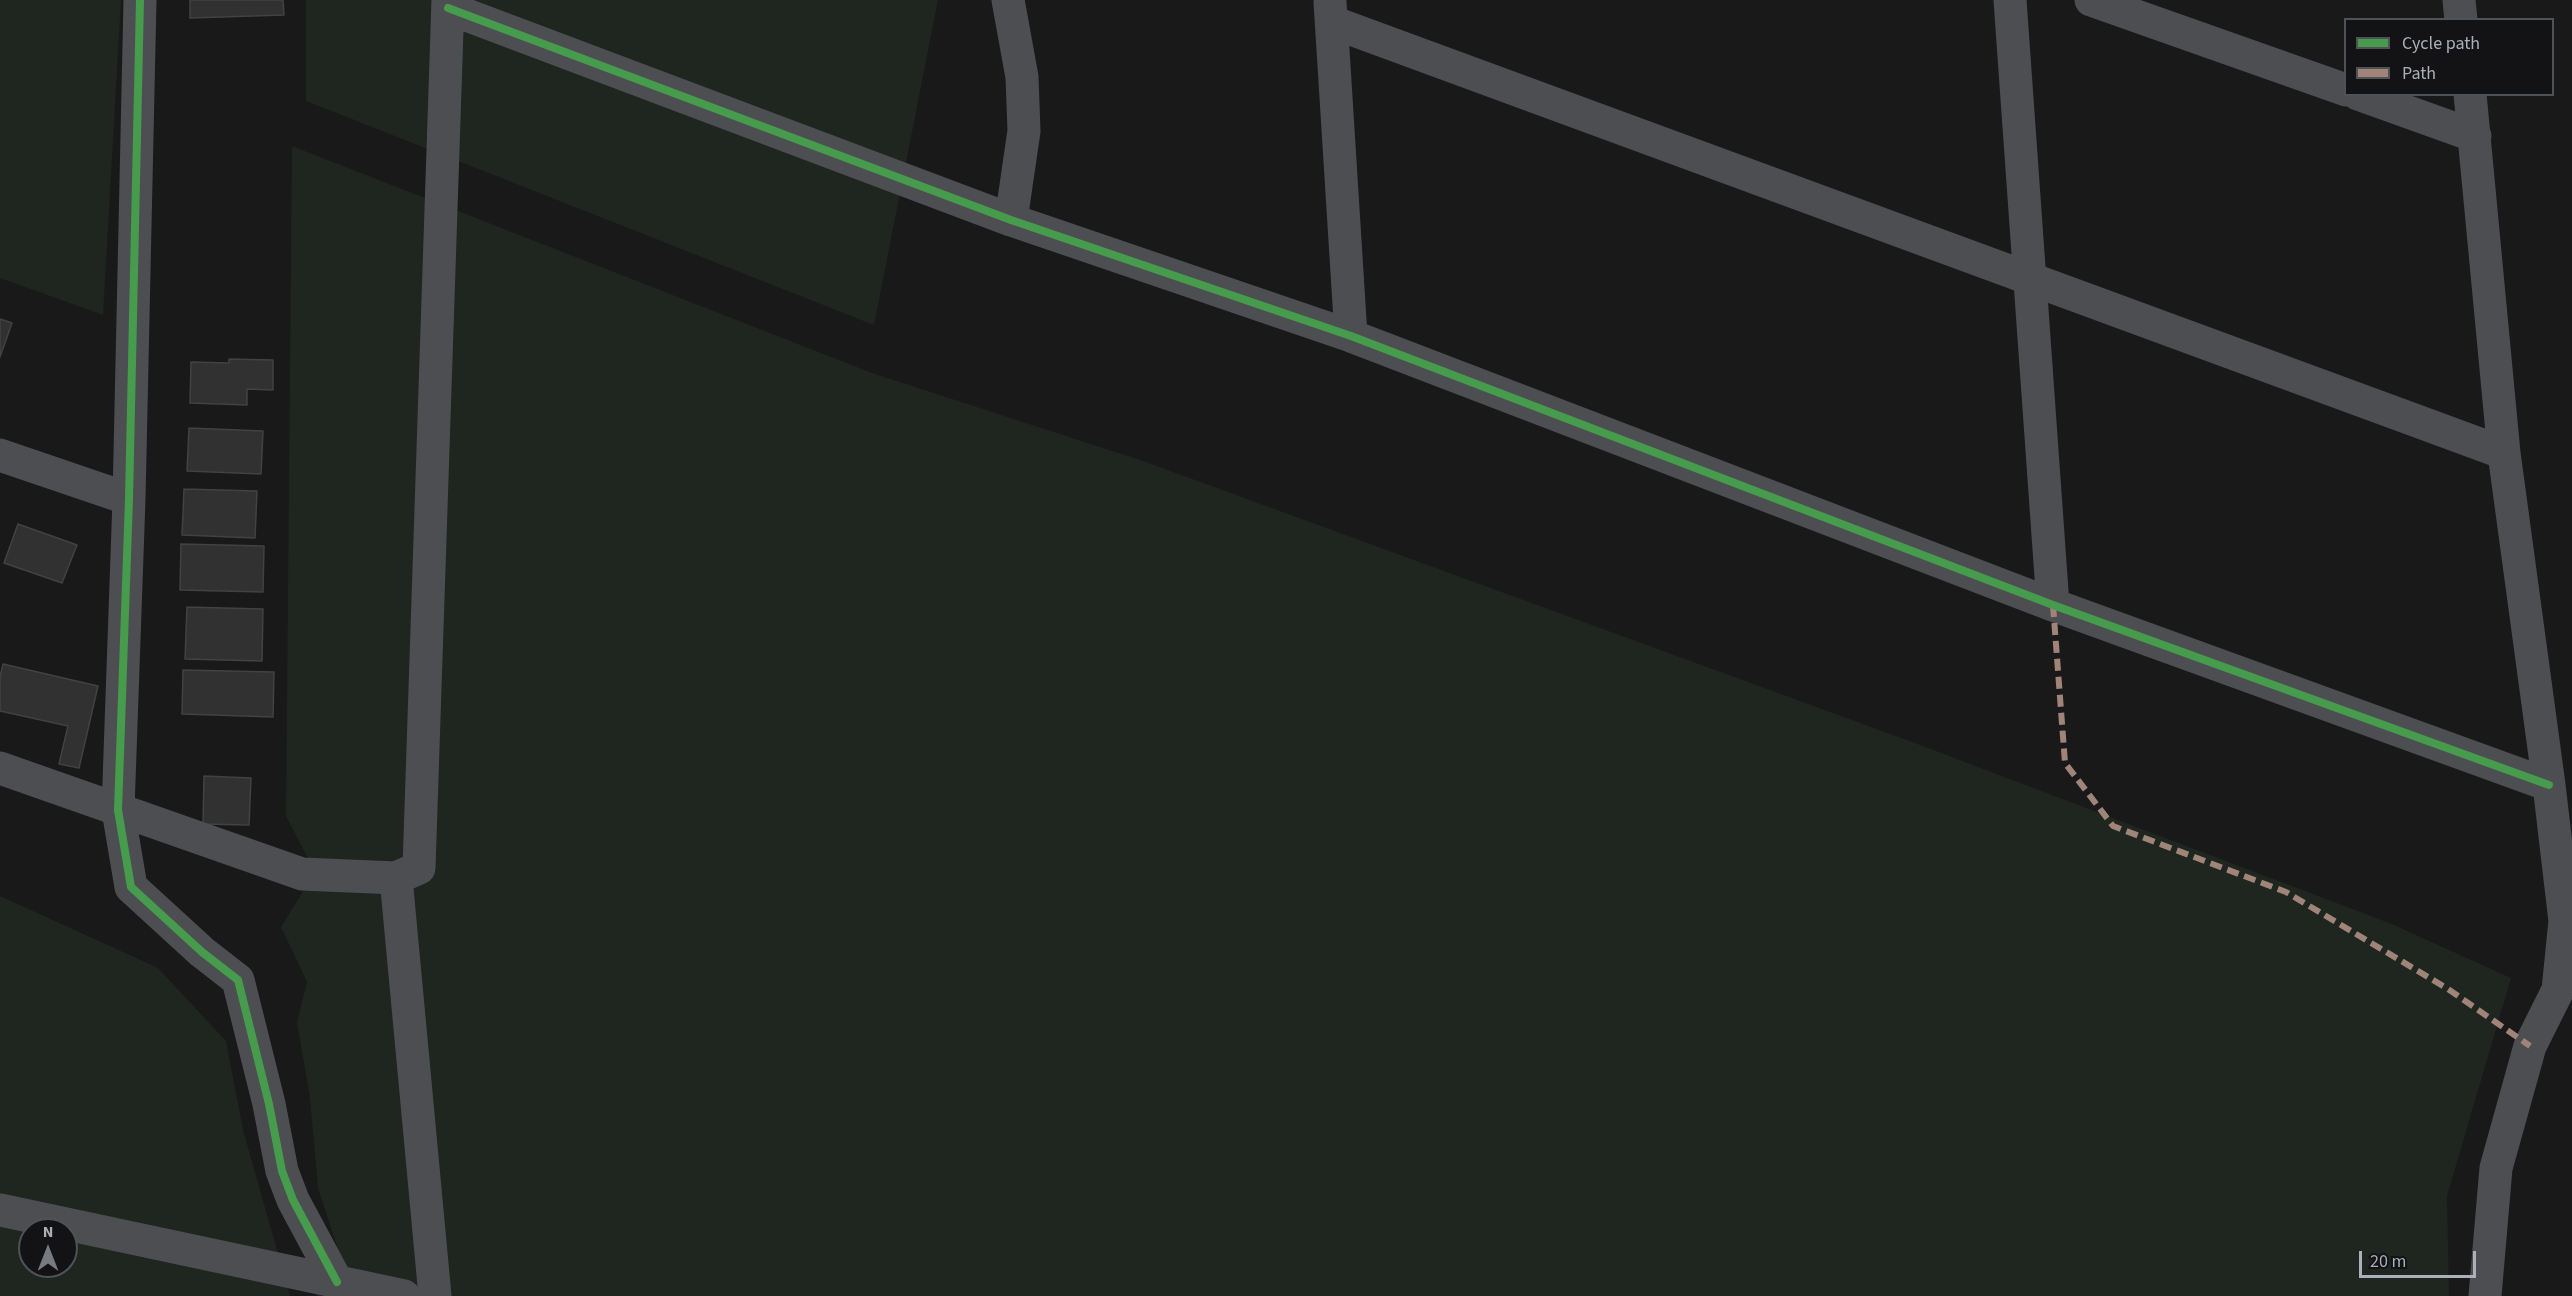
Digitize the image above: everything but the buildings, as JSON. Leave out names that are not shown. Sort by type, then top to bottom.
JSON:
[{"type":"street","points":[[140,0],[129,499],[118,810],[131,887],[202,952],[238,980],[269,1104],[282,1171],[293,1200],[337,1282]]},
{"type":"street","points":[[1008,0],[1022,78],[1024,131],[1011,220]]},
{"type":"street","points":[[2010,0],[2053,605]]},
{"type":"street","points":[[2091,0],[2344,89]]},
{"type":"street","points":[[2459,0],[2461,18]]},
{"type":"street","points":[[0,768],[302,874],[396,878],[419,868],[448,4],[1011,220],[1351,336],[2053,605],[2549,785]]},
{"type":"street","points":[[1351,336],[1331,11],[2030,277],[2504,453]]},
{"type":"street","points":[[2364,96],[2475,136]]},
{"type":"street","points":[[2470,96],[2504,453],[2565,921],[2558,990],[2530,1046],[2496,1168],[2485,1296]]},
{"type":"street","points":[[0,455],[129,499]]},
{"type":"street","points":[[396,878],[435,1296]]},
{"type":"street","points":[[0,1210],[404,1296]]},
{"type":"shaded area","points":[[0,0],[121,0],[103,315],[0,278]]},
{"type":"shaded area","points":[[306,0],[938,0],[874,325],[306,101]]},
{"type":"shaded area","points":[[292,146],[872,373],[1143,461],[1915,743],[2392,924],[2511,978],[2447,1196],[2449,1296],[316,1296],[340,1256],[318,1188],[310,1098],[297,1022],[307,982],[281,927],[315,872],[286,816]]},
{"type":"shaded area","points":[[0,896],[158,968],[226,1041],[243,1130],[290,1296],[0,1296]]},
{"type":"marked path","points":[[2053,605],[2065,763],[2113,826],[2286,892],[2448,989],[2530,1046]]},
{"type":"cycle path","points":[[140,0],[129,499],[118,810],[131,887],[202,952],[238,980],[269,1104],[282,1171],[293,1200],[337,1282]]},
{"type":"cycle path","points":[[448,8],[1011,220],[1351,336],[2053,605],[2549,785]]}]
